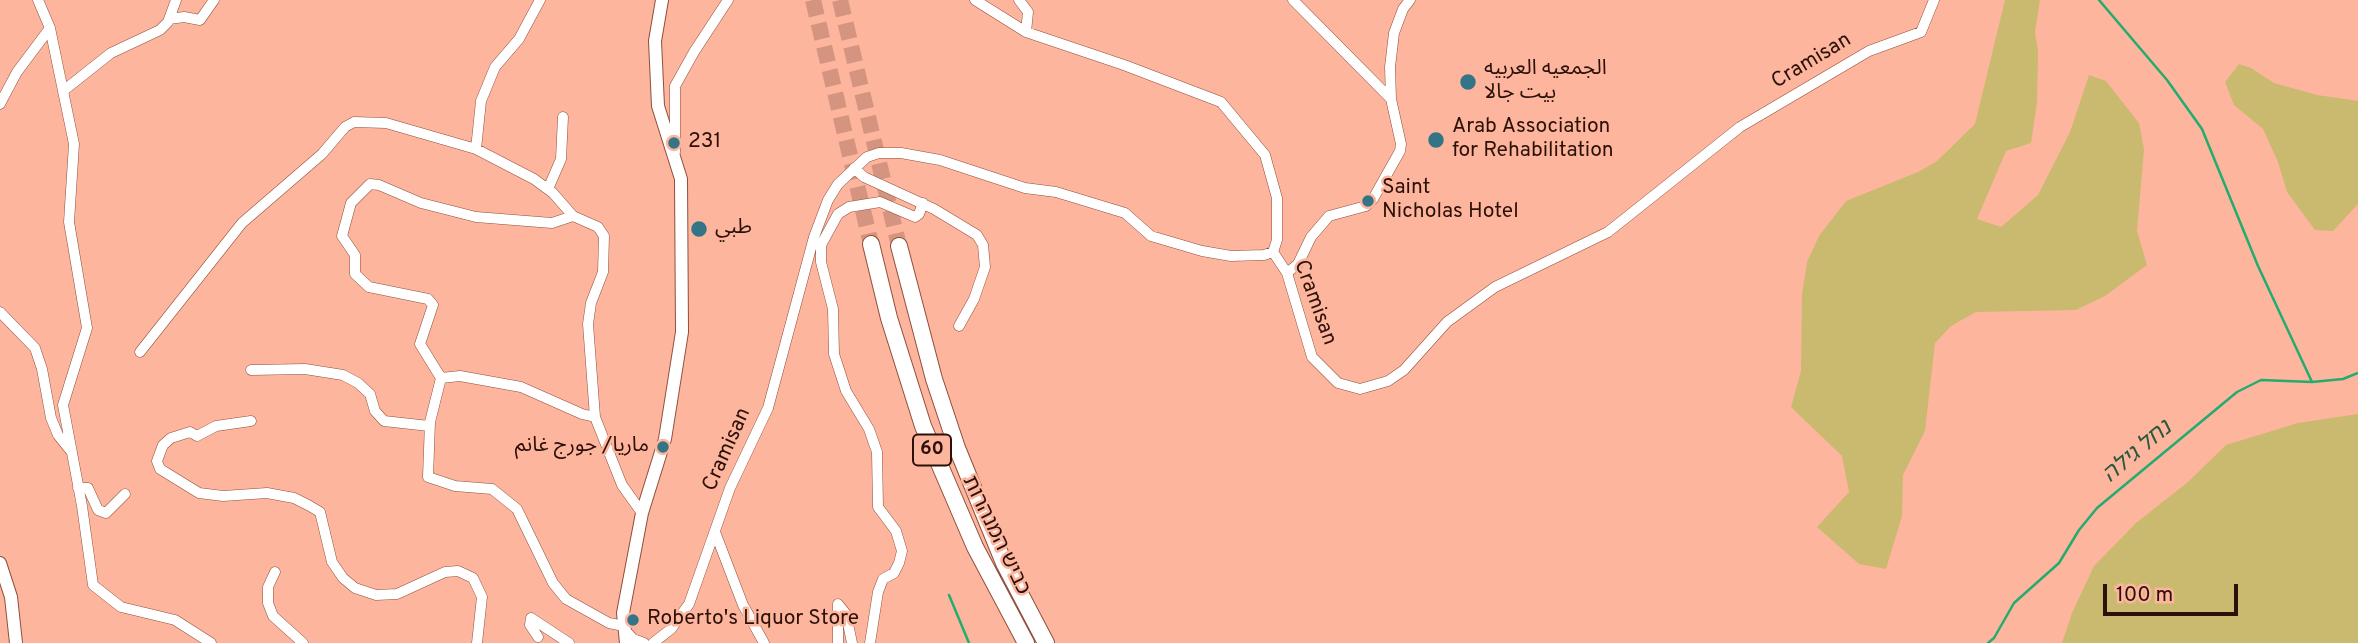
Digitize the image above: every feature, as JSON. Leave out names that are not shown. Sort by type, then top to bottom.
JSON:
[{"type":"highway","name":"כביש המנהרות","points":[[871,244],[889,318],[923,426],[975,547],[1026,643]]},
{"type":"highway","name":"כביש המנהרות","points":[[899,246],[934,379],[957,448],[1004,563],[1046,643]]},
{"type":"street","points":[[38,0],[50,28],[74,144],[69,222],[88,328],[63,405],[93,585],[121,607],[175,620],[211,643]]},
{"type":"street","points":[[63,91],[111,53],[160,30],[169,19],[176,0]]},
{"type":"street","points":[[169,19],[184,17],[200,20],[214,0]]},
{"type":"street","points":[[476,149],[481,101],[495,68],[519,39],[540,0]]},
{"type":"street","points":[[632,643],[625,635],[623,613],[642,513],[665,439],[682,332],[681,179],[676,155],[658,106],[655,41],[662,0]]},
{"type":"street","points":[[676,155],[675,86],[728,0]]},
{"type":"street","points":[[975,0],[1026,32],[1221,102],[1265,155],[1277,198],[1277,240],[1273,252]]},
{"type":"street","points":[[1018,0],[1028,12],[1026,32]]},
{"type":"street","points":[[1293,0],[1391,99]]},
{"type":"street","points":[[1287,273],[1298,264],[1311,237],[1329,216],[1366,206],[1382,185],[1401,144],[1391,99],[1390,68],[1394,33],[1410,0]]},
{"type":"street","name":"Cramisan","points":[[651,643],[671,629],[689,604],[730,488],[768,408],[814,237],[828,200],[838,184],[867,158],[879,153],[901,153],[940,160],[1025,188],[1056,192],[1125,213],[1151,236],[1175,244],[1231,256],[1264,255],[1273,252],[1287,273],[1312,357],[1338,383],[1360,389],[1388,381],[1404,370],[1447,322],[1495,287],[1608,232],[1740,127],[1869,51],[1921,32],[1934,0]]},
{"type":"street","points":[[0,104],[17,72],[50,28]]},
{"type":"street","points":[[548,189],[561,159],[563,117]]},
{"type":"street","points":[[140,352],[242,223],[322,153],[345,127],[354,122],[386,123],[476,149],[534,179],[548,189],[573,216],[598,227],[604,236],[603,272],[591,303],[588,324],[595,417],[622,485],[642,513]]},
{"type":"street","points":[[854,168],[864,177],[923,203],[965,226],[983,244],[985,267],[982,279],[959,326]]},
{"type":"street","points":[[573,216],[552,223],[475,217],[421,203],[379,185],[370,184],[351,204],[342,236],[355,256],[355,274],[369,287],[428,299],[433,305],[420,344],[441,378],[429,426],[428,477],[454,486],[492,489],[517,509],[554,583],[566,599],[625,635],[651,643]]},
{"type":"street","points":[[870,643],[878,592],[883,579],[894,573],[902,551],[896,531],[878,507],[877,452],[869,429],[846,391],[834,354],[833,309],[821,262],[821,245],[838,214],[849,207],[880,202],[915,218],[923,203]]},
{"type":"street","points":[[0,312],[35,348],[42,369],[51,418],[58,435],[71,450]]},
{"type":"street","points":[[251,370],[305,369],[343,375],[370,394],[375,411],[384,421],[429,426]]},
{"type":"street","points":[[441,378],[460,376],[521,387],[582,414],[595,417]]},
{"type":"street","points":[[251,421],[216,426],[197,436],[190,432],[171,438],[163,445],[157,461],[160,469],[199,493],[223,496],[267,493],[294,498],[320,512],[332,562],[343,578],[355,588],[376,595],[397,594],[444,572],[458,571],[473,578],[482,597],[477,643]]},
{"type":"street","points":[[78,488],[88,488],[98,510],[106,513],[125,494]]},
{"type":"street","points":[[715,532],[743,605],[764,643]]},
{"type":"street","points":[[0,563],[10,597],[16,643]]},
{"type":"street","points":[[275,572],[268,587],[268,603],[273,615],[303,643]]},
{"type":"street","points":[[838,643],[838,604],[846,614],[852,643]]},
{"type":"street","points":[[538,637],[530,625],[531,618],[569,643]]},
{"type":"shaded area","points":[[2005,0],[2040,0],[2035,32],[2038,52],[2037,102],[2031,143],[2006,151],[1977,219],[2001,227],[2038,195],[2070,132],[2089,75],[2106,81],[2139,123],[2144,149],[2137,231],[2147,265],[2105,296],[2076,310],[1976,312],[1951,326],[1935,343],[1925,431],[1903,475],[1902,516],[1886,569],[1859,564],[1817,527],[1849,492],[1842,456],[1791,407],[1801,371],[1802,294],[1807,262],[1819,236],[1846,201],[1936,162],[1975,124]]},
{"type":"shaded area","points":[[2239,64],[2251,68],[2274,83],[2317,95],[2358,101],[2358,204],[2333,231],[2315,230],[2287,192],[2278,162],[2263,129],[2234,105],[2225,82]]},
{"type":"shaded area","points":[[2358,414],[2358,643],[2062,643],[2072,613],[2094,566],[2136,523],[2188,482],[2226,445],[2298,423]]},
{"type":"waterway","points":[[2099,0],[2167,80],[2202,129],[2258,266],[2312,382]]},
{"type":"waterway","name":"נחל גילה","points":[[1988,643],[1994,638],[2014,603],[2059,563],[2079,530],[2097,508],[2237,392],[2261,380],[2312,382],[2343,379],[2358,373]]},
{"type":"waterway","points":[[949,595],[969,643]]},
{"type":"tunnel","points":[[813,0],[871,244]]},
{"type":"tunnel","points":[[840,0],[899,246]]},
{"type":"place","name":"الجمعيه العربيه بيت جالا","points":[[1468,82]]},
{"type":"place","name":"Arab Association for Rehabilitation","points":[[1436,140]]},
{"type":"place","name":"231","points":[[674,143]]},
{"type":"place","name":"Saint Nicholas Hotel","points":[[1368,201]]},
{"type":"place","name":"طبي","points":[[699,229]]},
{"type":"place","name":"ماريا/ جورج غانم","points":[[663,447]]},
{"type":"place","name":"Roberto's Liquor Store","points":[[633,620]]}]
